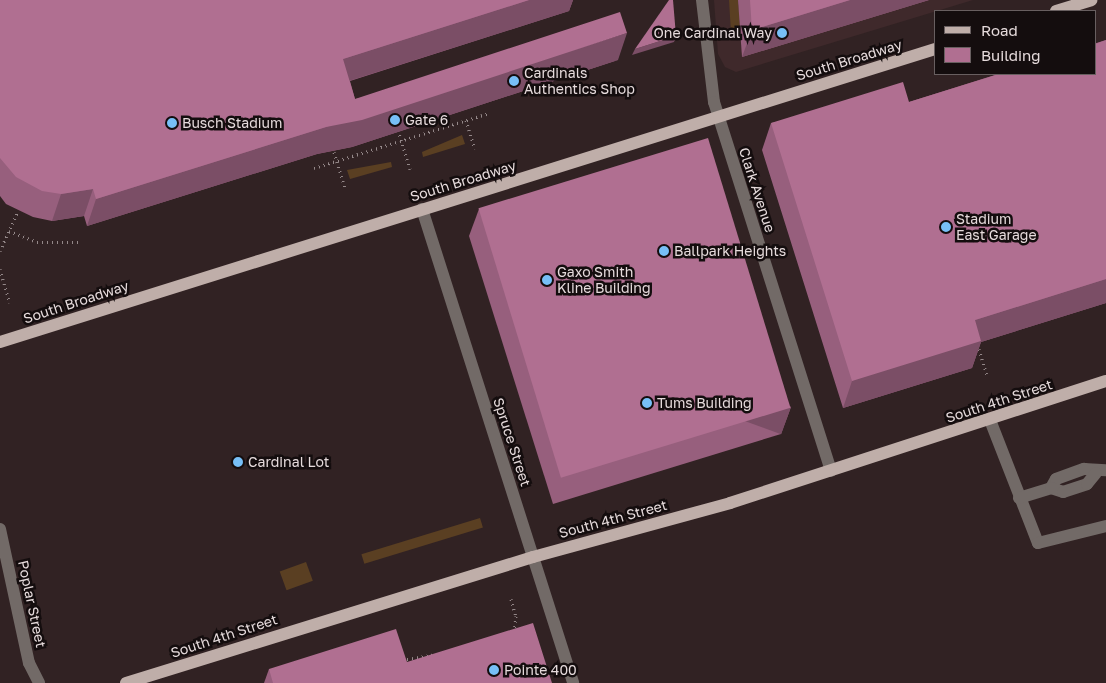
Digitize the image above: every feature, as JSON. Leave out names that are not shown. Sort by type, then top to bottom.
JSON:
[{"type":"main road","points":[[1059,10],[1091,0]]},
{"type":"main road","name":"South Broadway","points":[[0,342],[934,49]]},
{"type":"main road","name":"South 4th Street","points":[[126,683],[533,557],[831,471],[1106,381]]},
{"type":"street","name":"Clark Avenue","points":[[702,0],[707,65],[719,116],[831,471]]},
{"type":"street","name":"Spruce Street","points":[[422,209],[573,683]]},
{"type":"street","points":[[990,420],[1038,543],[1106,526]]},
{"type":"street","points":[[1019,498],[1051,488],[1063,492],[1087,484],[1101,471]]},
{"type":"street","name":"Poplar Street","points":[[0,529],[29,663],[39,683]]},
{"type":"path","points":[[314,168],[489,113]]},
{"type":"path","points":[[466,120],[474,149]]},
{"type":"path","points":[[398,129],[410,169]]},
{"type":"path","points":[[334,152],[345,189]]},
{"type":"path","points":[[0,251],[18,211]]},
{"type":"path","points":[[9,231],[37,242],[78,242]]},
{"type":"path","points":[[0,268],[10,303]]},
{"type":"path","points":[[967,353],[979,350],[988,375]]},
{"type":"path","points":[[509,641],[517,623],[511,599]]},
{"type":"path","points":[[395,658],[438,654],[440,661]]},
{"type":"shaded area","points":[[714,0],[973,0],[940,10],[934,10],[934,12],[736,72],[725,67],[718,54]]},
{"type":"shaded area","points":[[729,0],[738,0],[741,41],[737,33],[731,33]]},
{"type":"shaded area","points":[[462,135],[465,144],[423,157],[422,152]]},
{"type":"shaded area","points":[[391,162],[392,167],[350,179],[347,170]]},
{"type":"shaded area","points":[[480,518],[483,528],[364,564],[361,554]]},
{"type":"shaded area","points":[[306,562],[313,581],[287,590],[280,572]]},
{"type":"building","name":"Busch Stadium","points":[[0,0],[529,0],[343,59],[355,99],[620,12],[627,33],[362,120],[326,127],[96,199],[93,189],[61,194],[42,191],[16,177],[0,158]]},
{"type":"building","points":[[669,0],[673,0],[676,36],[635,49]]},
{"type":"building","points":[[750,0],[850,0],[752,30]]},
{"type":"building","name":"Stadium East Garage","points":[[1106,40],[1106,279],[975,320],[981,341],[852,381],[771,123],[903,82],[909,102],[996,75],[1096,75],[1096,44]]},
{"type":"building","points":[[708,138],[790,408],[561,478],[478,208]]},
{"type":"building","points":[[533,623],[552,683],[273,683],[269,669],[396,629],[407,662]]},
{"type":"place","name":"One Cardinal Way","points":[[782,33]]},
{"type":"place","name":"Cardinals Authentics Shop","points":[[514,81]]},
{"type":"place","name":"Gate 6","points":[[395,120]]},
{"type":"place","name":"Busch Stadium","points":[[172,123]]},
{"type":"place","name":"Stadium East Garage","points":[[946,227]]},
{"type":"place","name":"Ballpark Heights","points":[[664,251]]},
{"type":"place","name":"Gaxo Smith Kline Building","points":[[547,280]]},
{"type":"place","name":"Tums Building","points":[[647,403]]},
{"type":"place","name":"Cardinal Lot","points":[[238,462]]},
{"type":"place","name":"Pointe 400","points":[[494,670]]}]
